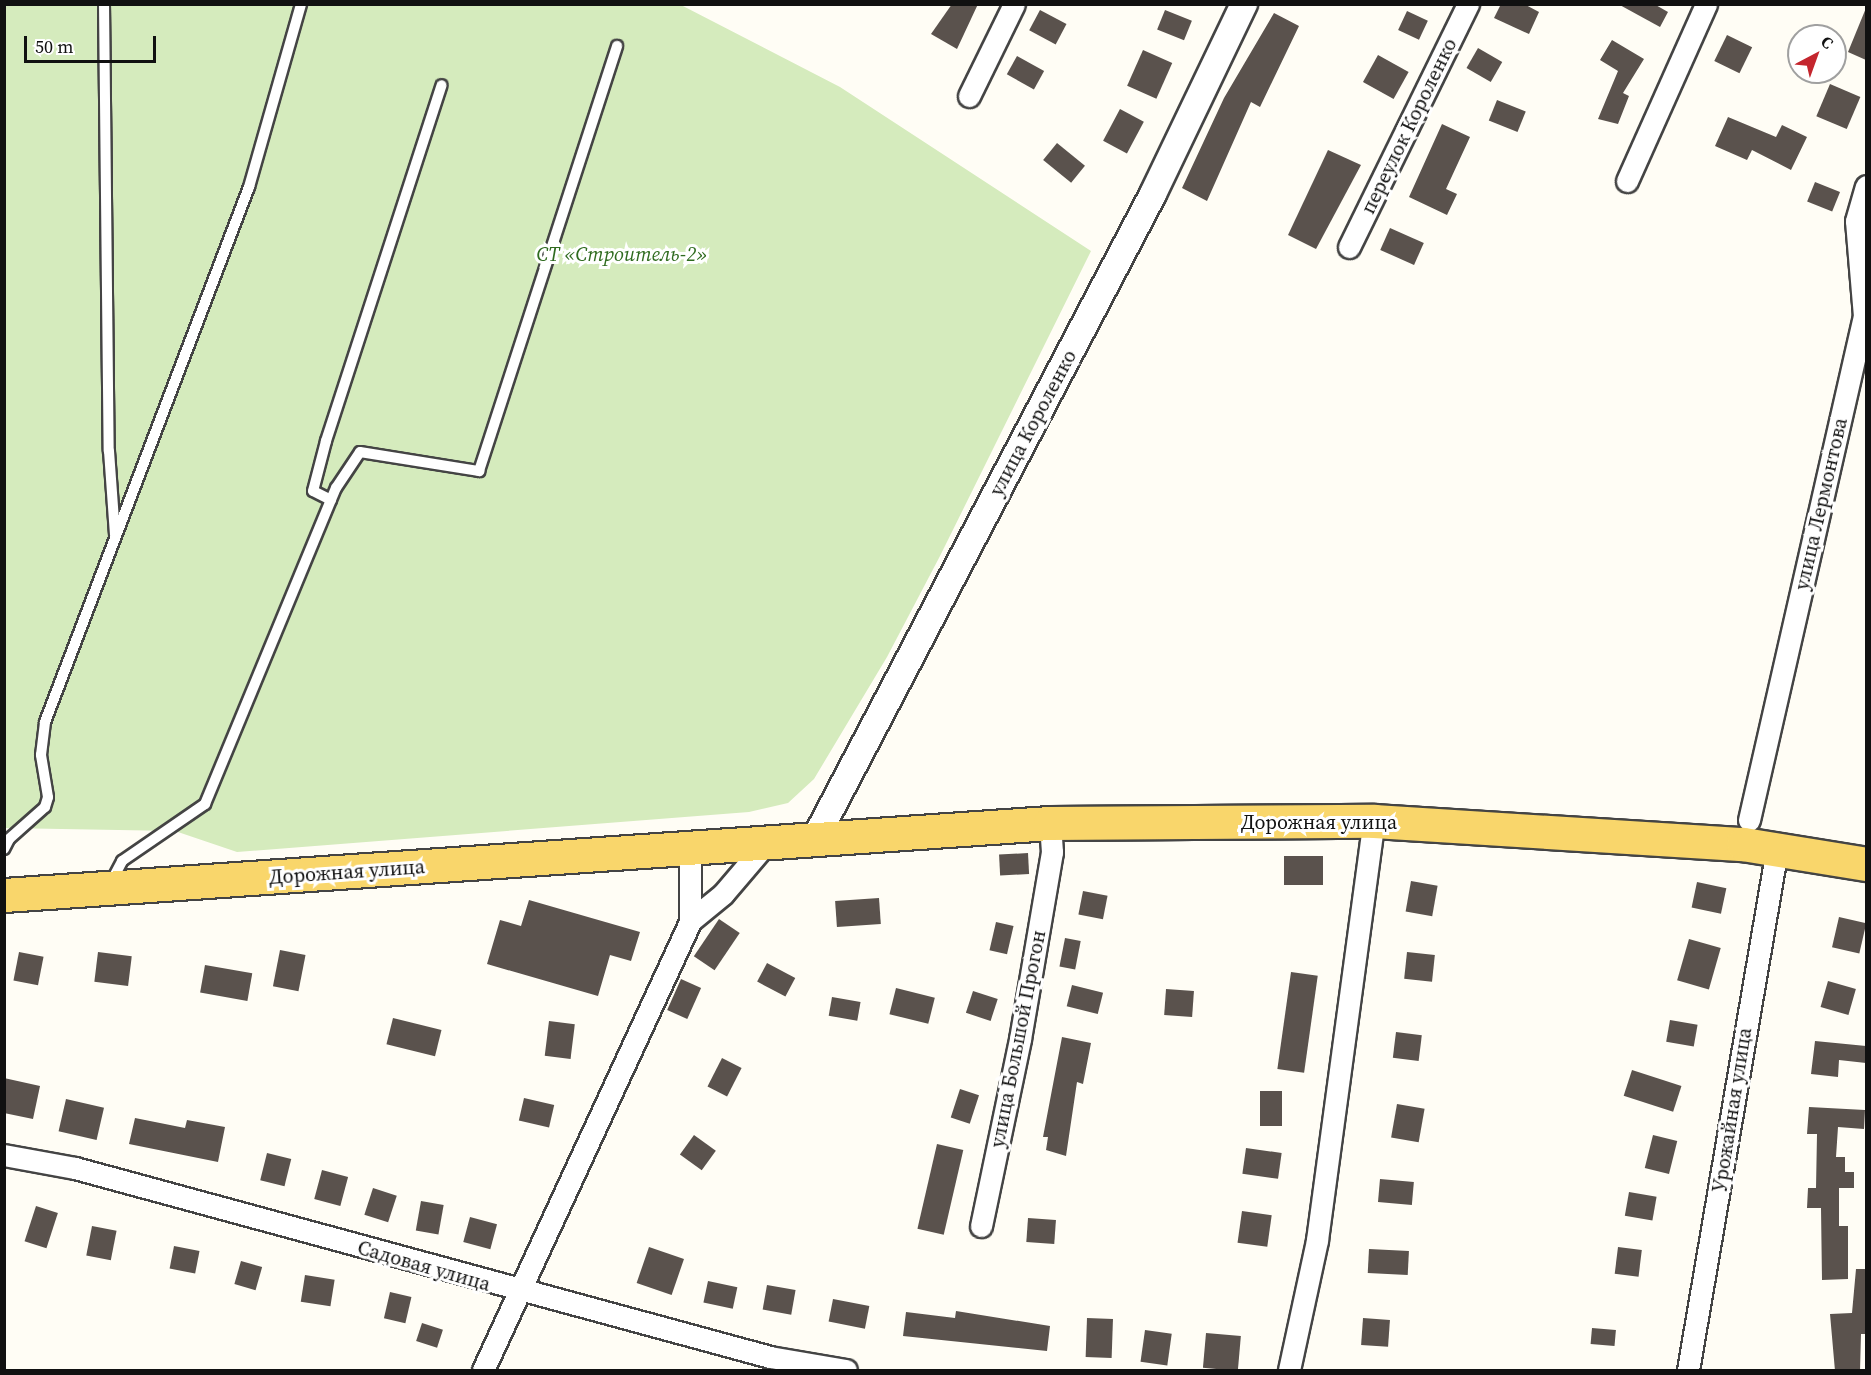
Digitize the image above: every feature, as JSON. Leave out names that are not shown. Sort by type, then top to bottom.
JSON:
[{"type":"main road","name":"Дорожная улица","points":[[4,895],[816,837],[1051,837],[1374,821],[1777,849],[1866,864]]},
{"type":"street","points":[[969,96],[1014,4]]},
{"type":"street","name":"улица Короленко","points":[[816,837],[1153,194],[1244,4]]},
{"type":"street","name":"переулок Короленко","points":[[1349,247],[1468,4]]},
{"type":"street","points":[[1627,181],[1706,4]]},
{"type":"street","name":"улица Лермонтова","points":[[1749,820],[1864,316],[1856,221],[1866,186]]},
{"type":"street","points":[[1289,1371],[1317,1240],[1374,821]]},
{"type":"street","name":"улица Большой Прогон","points":[[981,1226],[1051,837]]},
{"type":"street","points":[[690,921],[723,894],[770,840]]},
{"type":"street","points":[[483,1371],[690,921],[690,846]]},
{"type":"street","name":"Урожайная улица","points":[[1688,1371],[1777,849]]},
{"type":"street","name":"Садовая улица","points":[[4,1155],[75,1168],[518,1292],[770,1357],[846,1371]]},
{"type":"lane","points":[[104,4],[109,452],[115,538]]},
{"type":"lane","points":[[4,849],[9,839],[45,807],[48,798],[41,755],[45,722],[249,187],[301,4]]},
{"type":"lane","points":[[108,888],[122,861],[205,804],[331,500],[360,452],[479,471],[617,46]]},
{"type":"lane","points":[[331,500],[314,491],[326,441],[442,85]]},
{"type":"green space","name":"СТ «Строитель-2»","points":[[5,5],[681,5],[840,87],[1091,251],[940,556],[887,657],[814,779],[788,803],[749,812],[237,852],[175,831],[5,828]]},
{"type":"building","points":[[952,4],[978,4],[957,49],[931,34]]},
{"type":"building","points":[[1501,4],[1524,4],[1539,12],[1529,34],[1494,18]]},
{"type":"building","points":[[1618,4],[1654,4],[1668,12],[1660,27]]},
{"type":"building","points":[[1866,8],[1866,60],[1848,52]]},
{"type":"building","points":[[1040,10],[1066,24],[1056,44],[1029,30]]},
{"type":"building","points":[[1165,10],[1192,21],[1184,40],[1157,29]]},
{"type":"building","points":[[1407,11],[1428,21],[1419,40],[1398,30]]},
{"type":"building","points":[[1274,13],[1299,26],[1260,107],[1251,102],[1207,201],[1182,188],[1224,98]]},
{"type":"building","points":[[1727,35],[1752,47],[1739,73],[1714,61]]},
{"type":"building","points":[[1612,40],[1644,59],[1623,93],[1629,96],[1618,124],[1598,119],[1618,71],[1600,60]]},
{"type":"building","points":[[1478,48],[1502,62],[1491,82],[1466,68]]},
{"type":"building","points":[[1143,50],[1172,63],[1156,99],[1127,86]]},
{"type":"building","points":[[1378,55],[1409,72],[1394,99],[1363,82]]},
{"type":"building","points":[[1017,56],[1044,71],[1034,89],[1007,74]]},
{"type":"building","points":[[1830,84],[1860,97],[1847,129],[1816,116]]},
{"type":"building","points":[[1497,100],[1526,112],[1518,132],[1489,120]]},
{"type":"building","points":[[1120,109],[1144,122],[1127,153],[1103,141]]},
{"type":"building","points":[[1728,117],[1776,137],[1782,125],[1807,137],[1791,170],[1752,150],[1747,160],[1715,146]]},
{"type":"building","points":[[1442,124],[1470,137],[1446,189],[1457,194],[1447,215],[1409,197]]},
{"type":"building","points":[[1057,143],[1085,166],[1071,183],[1043,160]]},
{"type":"building","points":[[1328,150],[1361,165],[1316,249],[1288,235]]},
{"type":"building","points":[[1815,182],[1840,192],[1832,212],[1807,201]]},
{"type":"building","points":[[1390,228],[1424,243],[1414,265],[1380,250]]},
{"type":"building","points":[[1028,853],[1029,874],[1000,875],[999,855]]},
{"type":"building","points":[[1284,856],[1323,856],[1323,885],[1284,885]]},
{"type":"building","points":[[1411,881],[1438,886],[1432,916],[1406,912]]},
{"type":"building","points":[[1697,882],[1726,888],[1721,914],[1692,907]]},
{"type":"building","points":[[1083,891],[1108,896],[1103,919],[1078,915]]},
{"type":"building","points":[[879,898],[881,924],[837,927],[835,901]]},
{"type":"building","points":[[529,900],[640,932],[631,961],[610,955],[598,996],[487,964],[500,920],[521,926]]},
{"type":"building","points":[[1839,917],[1866,923],[1859,954],[1832,947]]},
{"type":"building","points":[[719,919],[740,933],[715,970],[694,956]]},
{"type":"building","points":[[996,922],[1014,926],[1007,954],[989,950]]},
{"type":"building","points":[[1065,938],[1081,941],[1075,970],[1059,966]]},
{"type":"building","points":[[1689,939],[1721,948],[1709,989],[1677,980]]},
{"type":"building","points":[[280,950],[306,955],[298,991],[273,986]]},
{"type":"building","points":[[19,952],[44,957],[38,985],[13,980]]},
{"type":"building","points":[[98,952],[132,956],[128,986],[94,982]]},
{"type":"building","points":[[1407,952],[1435,955],[1432,982],[1404,979]]},
{"type":"building","points":[[767,963],[795,978],[785,997],[757,982]]},
{"type":"building","points":[[205,965],[252,973],[247,1001],[200,993]]},
{"type":"building","points":[[1291,972],[1318,976],[1304,1073],[1277,1069]]},
{"type":"building","points":[[681,979],[701,988],[687,1019],[667,1010]]},
{"type":"building","points":[[1828,981],[1856,989],[1848,1015],[1821,1007]]},
{"type":"building","points":[[1072,985],[1103,993],[1098,1014],[1067,1006]]},
{"type":"building","points":[[896,988],[935,998],[928,1024],[889,1014]]},
{"type":"building","points":[[1166,989],[1194,991],[1192,1017],[1164,1015]]},
{"type":"building","points":[[973,991],[998,999],[991,1021],[966,1013]]},
{"type":"building","points":[[832,997],[861,1002],[857,1021],[829,1016]]},
{"type":"building","points":[[393,1018],[442,1030],[435,1056],[386,1044]]},
{"type":"building","points":[[1670,1020],[1698,1025],[1694,1047],[1666,1042]]},
{"type":"building","points":[[549,1021],[575,1024],[571,1059],[545,1056]]},
{"type":"building","points":[[1396,1032],[1422,1035],[1419,1061],[1393,1058]]},
{"type":"building","points":[[1062,1037],[1091,1043],[1083,1084],[1077,1082],[1066,1156],[1046,1150],[1048,1137],[1043,1137]]},
{"type":"building","points":[[1815,1041],[1866,1046],[1866,1063],[1839,1060],[1838,1077],[1811,1074]]},
{"type":"building","points":[[722,1058],[742,1068],[727,1096],[707,1087]]},
{"type":"building","points":[[1632,1070],[1681,1086],[1673,1112],[1624,1096]]},
{"type":"building","points":[[4,1078],[40,1086],[33,1119],[4,1113]]},
{"type":"building","points":[[960,1089],[979,1095],[970,1124],[951,1118]]},
{"type":"building","points":[[1260,1091],[1282,1091],[1282,1126],[1260,1126]]},
{"type":"building","points":[[524,1098],[554,1105],[549,1127],[519,1120]]},
{"type":"building","points":[[66,1099],[104,1108],[97,1140],[59,1131]]},
{"type":"building","points":[[1397,1104],[1425,1109],[1419,1142],[1391,1137]]},
{"type":"building","points":[[1809,1107],[1865,1110],[1864,1129],[1838,1127],[1836,1157],[1845,1157],[1845,1172],[1854,1172],[1854,1188],[1839,1188],[1839,1226],[1848,1226],[1848,1279],[1822,1280],[1821,1208],[1807,1208],[1808,1188],[1816,1188],[1817,1134],[1807,1134]]},
{"type":"building","points":[[135,1118],[185,1128],[187,1120],[225,1127],[218,1162],[129,1144]]},
{"type":"building","points":[[694,1135],[716,1151],[702,1170],[680,1154]]},
{"type":"building","points":[[1653,1135],[1677,1141],[1669,1174],[1645,1168]]},
{"type":"building","points":[[937,1144],[963,1150],[944,1235],[917,1229]]},
{"type":"building","points":[[1246,1148],[1282,1153],[1278,1179],[1242,1174]]},
{"type":"building","points":[[267,1153],[291,1159],[284,1186],[260,1180]]},
{"type":"building","points":[[322,1170],[348,1177],[340,1206],[314,1199]]},
{"type":"building","points":[[1380,1179],[1414,1182],[1412,1205],[1378,1202]]},
{"type":"building","points":[[373,1188],[397,1196],[388,1222],[364,1215]]},
{"type":"building","points":[[1629,1192],[1657,1197],[1652,1220],[1625,1216]]},
{"type":"building","points":[[421,1201],[444,1205],[438,1235],[416,1231]]},
{"type":"building","points":[[36,1206],[58,1213],[46,1248],[25,1241]]},
{"type":"building","points":[[1242,1211],[1272,1215],[1267,1247],[1238,1243]]},
{"type":"building","points":[[470,1217],[497,1224],[490,1249],[463,1242]]},
{"type":"building","points":[[1028,1218],[1056,1220],[1054,1244],[1026,1242]]},
{"type":"building","points":[[92,1226],[117,1231],[111,1260],[86,1255]]},
{"type":"building","points":[[174,1246],[200,1251],[195,1274],[170,1269]]},
{"type":"building","points":[[649,1247],[684,1259],[672,1295],[637,1283]]},
{"type":"building","points":[[1618,1247],[1642,1250],[1639,1277],[1615,1274]]},
{"type":"building","points":[[1369,1249],[1409,1251],[1408,1275],[1368,1273]]},
{"type":"building","points":[[241,1261],[262,1267],[256,1290],[234,1284]]},
{"type":"building","points":[[1856,1269],[1866,1269],[1866,1334],[1861,1334],[1860,1371],[1835,1371],[1830,1314],[1852,1313]]},
{"type":"building","points":[[305,1275],[335,1280],[330,1306],[301,1302]]},
{"type":"building","points":[[708,1281],[737,1287],[733,1309],[703,1303]]},
{"type":"building","points":[[767,1285],[796,1290],[791,1315],[763,1310]]},
{"type":"building","points":[[390,1292],[411,1297],[405,1323],[384,1318]]},
{"type":"building","points":[[833,1299],[869,1306],[865,1329],[829,1322]]},
{"type":"building","points":[[956,1311],[1050,1326],[1047,1351],[903,1336],[906,1312],[955,1318]]},
{"type":"building","points":[[1087,1318],[1113,1319],[1112,1358],[1086,1357]]},
{"type":"building","points":[[1363,1318],[1390,1320],[1388,1347],[1361,1345]]},
{"type":"building","points":[[422,1323],[443,1330],[437,1348],[416,1341]]},
{"type":"building","points":[[1592,1328],[1616,1330],[1615,1346],[1591,1344]]},
{"type":"building","points":[[1145,1330],[1172,1334],[1167,1365],[1141,1362]]},
{"type":"building","points":[[1206,1333],[1241,1336],[1238,1370],[1203,1368]]}]
